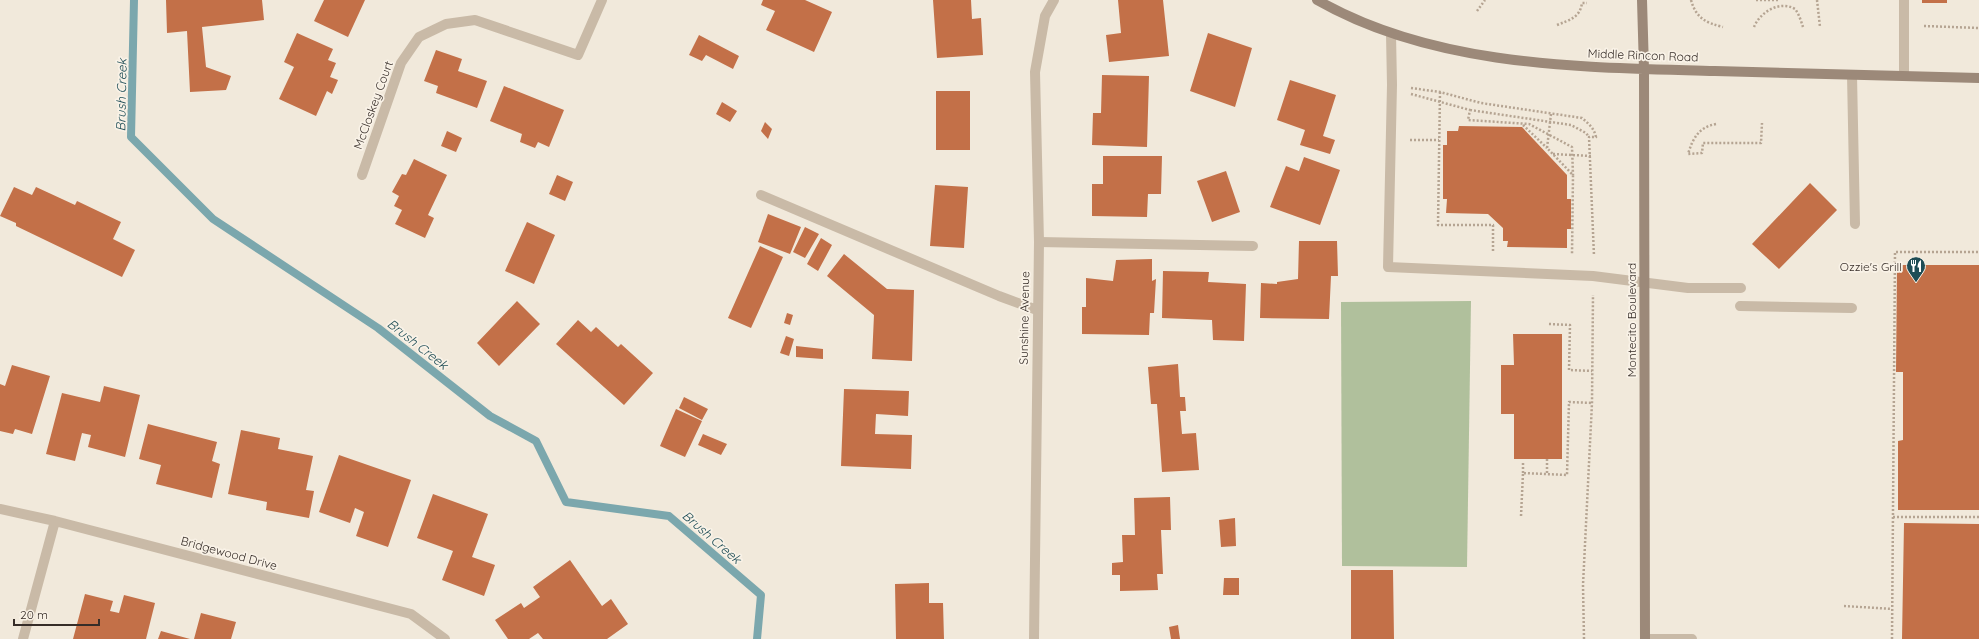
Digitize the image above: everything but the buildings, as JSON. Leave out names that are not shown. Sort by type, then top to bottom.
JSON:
[{"type":"street","name":"McCloskey Court","points":[[362,175],[401,63],[419,37],[446,24],[475,20],[578,55],[602,0]]},
{"type":"street","name":"Sunshine Avenue","points":[[1034,639],[1039,242],[1035,72],[1045,16],[1054,0]]},
{"type":"street","name":"Middle Rincon Road","points":[[1317,0],[1391,34],[1418,42],[1523,62],[1644,69],[1979,78]]},
{"type":"street","name":"Montecito Boulevard","points":[[1642,0],[1644,69],[1645,639]]},
{"type":"street","points":[[1904,0],[1904,76]]},
{"type":"street","points":[[1391,34],[1392,85],[1388,267],[1593,276],[1688,288],[1740,288]]},
{"type":"street","points":[[1852,75],[1855,224]]},
{"type":"street","points":[[761,196],[985,290],[1037,310]]},
{"type":"street","points":[[1039,242],[1253,246]]},
{"type":"street","points":[[1740,306],[1852,308]]},
{"type":"street","name":"Bridgewood Drive","points":[[0,509],[55,521],[411,614],[445,639]]},
{"type":"street","points":[[23,639],[55,521]]},
{"type":"street","points":[[1645,639],[1692,639]]},
{"type":"path","points":[[1477,11],[1485,0]]},
{"type":"path","points":[[1691,0],[1694,9],[1700,18],[1710,24],[1723,27]]},
{"type":"path","points":[[1756,0],[1780,1],[1790,5],[1796,10],[1803,27]]},
{"type":"path","points":[[1817,0],[1820,26]]},
{"type":"path","points":[[1754,27],[1758,17],[1766,9],[1780,1]]},
{"type":"path","points":[[1557,25],[1577,17],[1582,10],[1582,3],[1587,3]]},
{"type":"path","points":[[1904,25],[1979,28]]},
{"type":"path","points":[[1392,85],[1440,92],[1481,103],[1582,118],[1593,128],[1595,133],[1596,137],[1589,137]]},
{"type":"path","points":[[1392,85],[1421,98],[1470,110],[1571,125],[1586,133],[1589,137],[1591,156],[1593,276],[1592,403],[1583,585],[1584,639]]},
{"type":"path","points":[[1440,92],[1438,225],[1493,225],[1492,248],[1493,253],[1498,256]]},
{"type":"path","points":[[1470,110],[1468,120],[1529,124],[1572,148],[1574,256],[1564,256]]},
{"type":"path","points":[[1547,148],[1551,114]]},
{"type":"path","points":[[1716,124],[1708,125],[1696,134],[1688,154],[1702,153],[1703,143],[1761,143],[1762,123]]},
{"type":"path","points":[[1523,124],[1572,175]]},
{"type":"path","points":[[1391,139],[1439,140]]},
{"type":"path","points":[[1553,154],[1591,156]]},
{"type":"path","points":[[1892,639],[1895,252],[1979,252]]},
{"type":"path","points":[[1549,324],[1570,325],[1569,370],[1592,371]]},
{"type":"path","points":[[1523,473],[1567,474],[1569,402],[1592,403]]},
{"type":"path","points":[[1547,459],[1547,474]]},
{"type":"path","points":[[1521,516],[1523,461]]},
{"type":"path","points":[[1893,517],[1979,517]]},
{"type":"path","points":[[1844,606],[1892,609]]},
{"type":"green space","points":[[1471,301],[1467,567],[1342,566],[1341,302]]},
{"type":"waterway","name":"Brush Creek","points":[[134,0],[131,137],[213,219],[378,328],[490,416],[536,441],[566,502],[669,516],[761,595],[757,639]]},
{"type":"place","name":"Ozzie's Grill","points":[[1916,283]]}]
